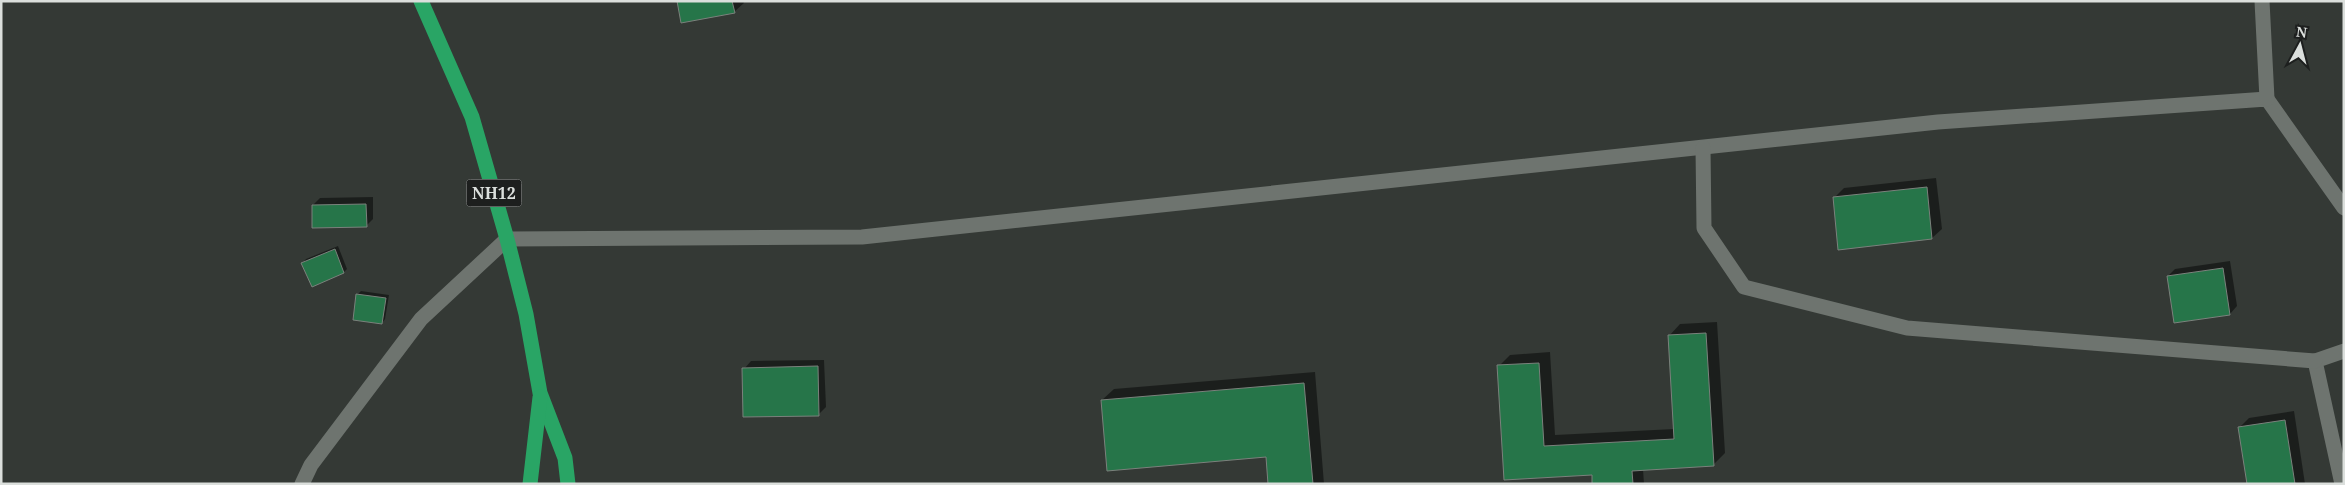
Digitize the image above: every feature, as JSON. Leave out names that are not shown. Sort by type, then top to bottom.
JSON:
[{"type":"highway","name":"NH12","points":[[421,1],[472,117],[507,239],[526,314],[540,393],[565,458],[568,484]]},
{"type":"highway","name":"NH12","points":[[530,484],[540,393]]},
{"type":"street","points":[[2262,1],[2267,98],[2344,208]]},
{"type":"street","points":[[302,484],[311,465],[421,319],[507,239],[862,237],[1938,122],[2267,98]]},
{"type":"street","points":[[1703,148],[1704,228],[1744,287],[1907,328],[2315,360],[2344,351]]},
{"type":"street","points":[[2315,360],[2342,484]]},
{"type":"building","points":[[677,1],[732,1],[735,13],[681,23]]},
{"type":"building","points":[[1927,187],[1932,239],[1838,250],[1833,197]]},
{"type":"building","points":[[366,204],[367,227],[312,228],[312,205]]},
{"type":"building","points":[[335,249],[344,273],[312,287],[301,263]]},
{"type":"building","points":[[2223,268],[2230,315],[2174,323],[2167,276]]},
{"type":"building","points":[[356,294],[386,298],[382,324],[353,320]]},
{"type":"building","points":[[1706,333],[1714,466],[1632,471],[1633,484],[1592,484],[1592,475],[1504,480],[1497,365],[1539,363],[1544,446],[1674,439],[1668,335]]},
{"type":"building","points":[[818,366],[819,416],[743,417],[742,368]]},
{"type":"building","points":[[1304,383],[1313,484],[1268,484],[1266,457],[1107,471],[1101,400]]},
{"type":"building","points":[[2285,420],[2295,484],[2247,484],[2238,427]]}]
